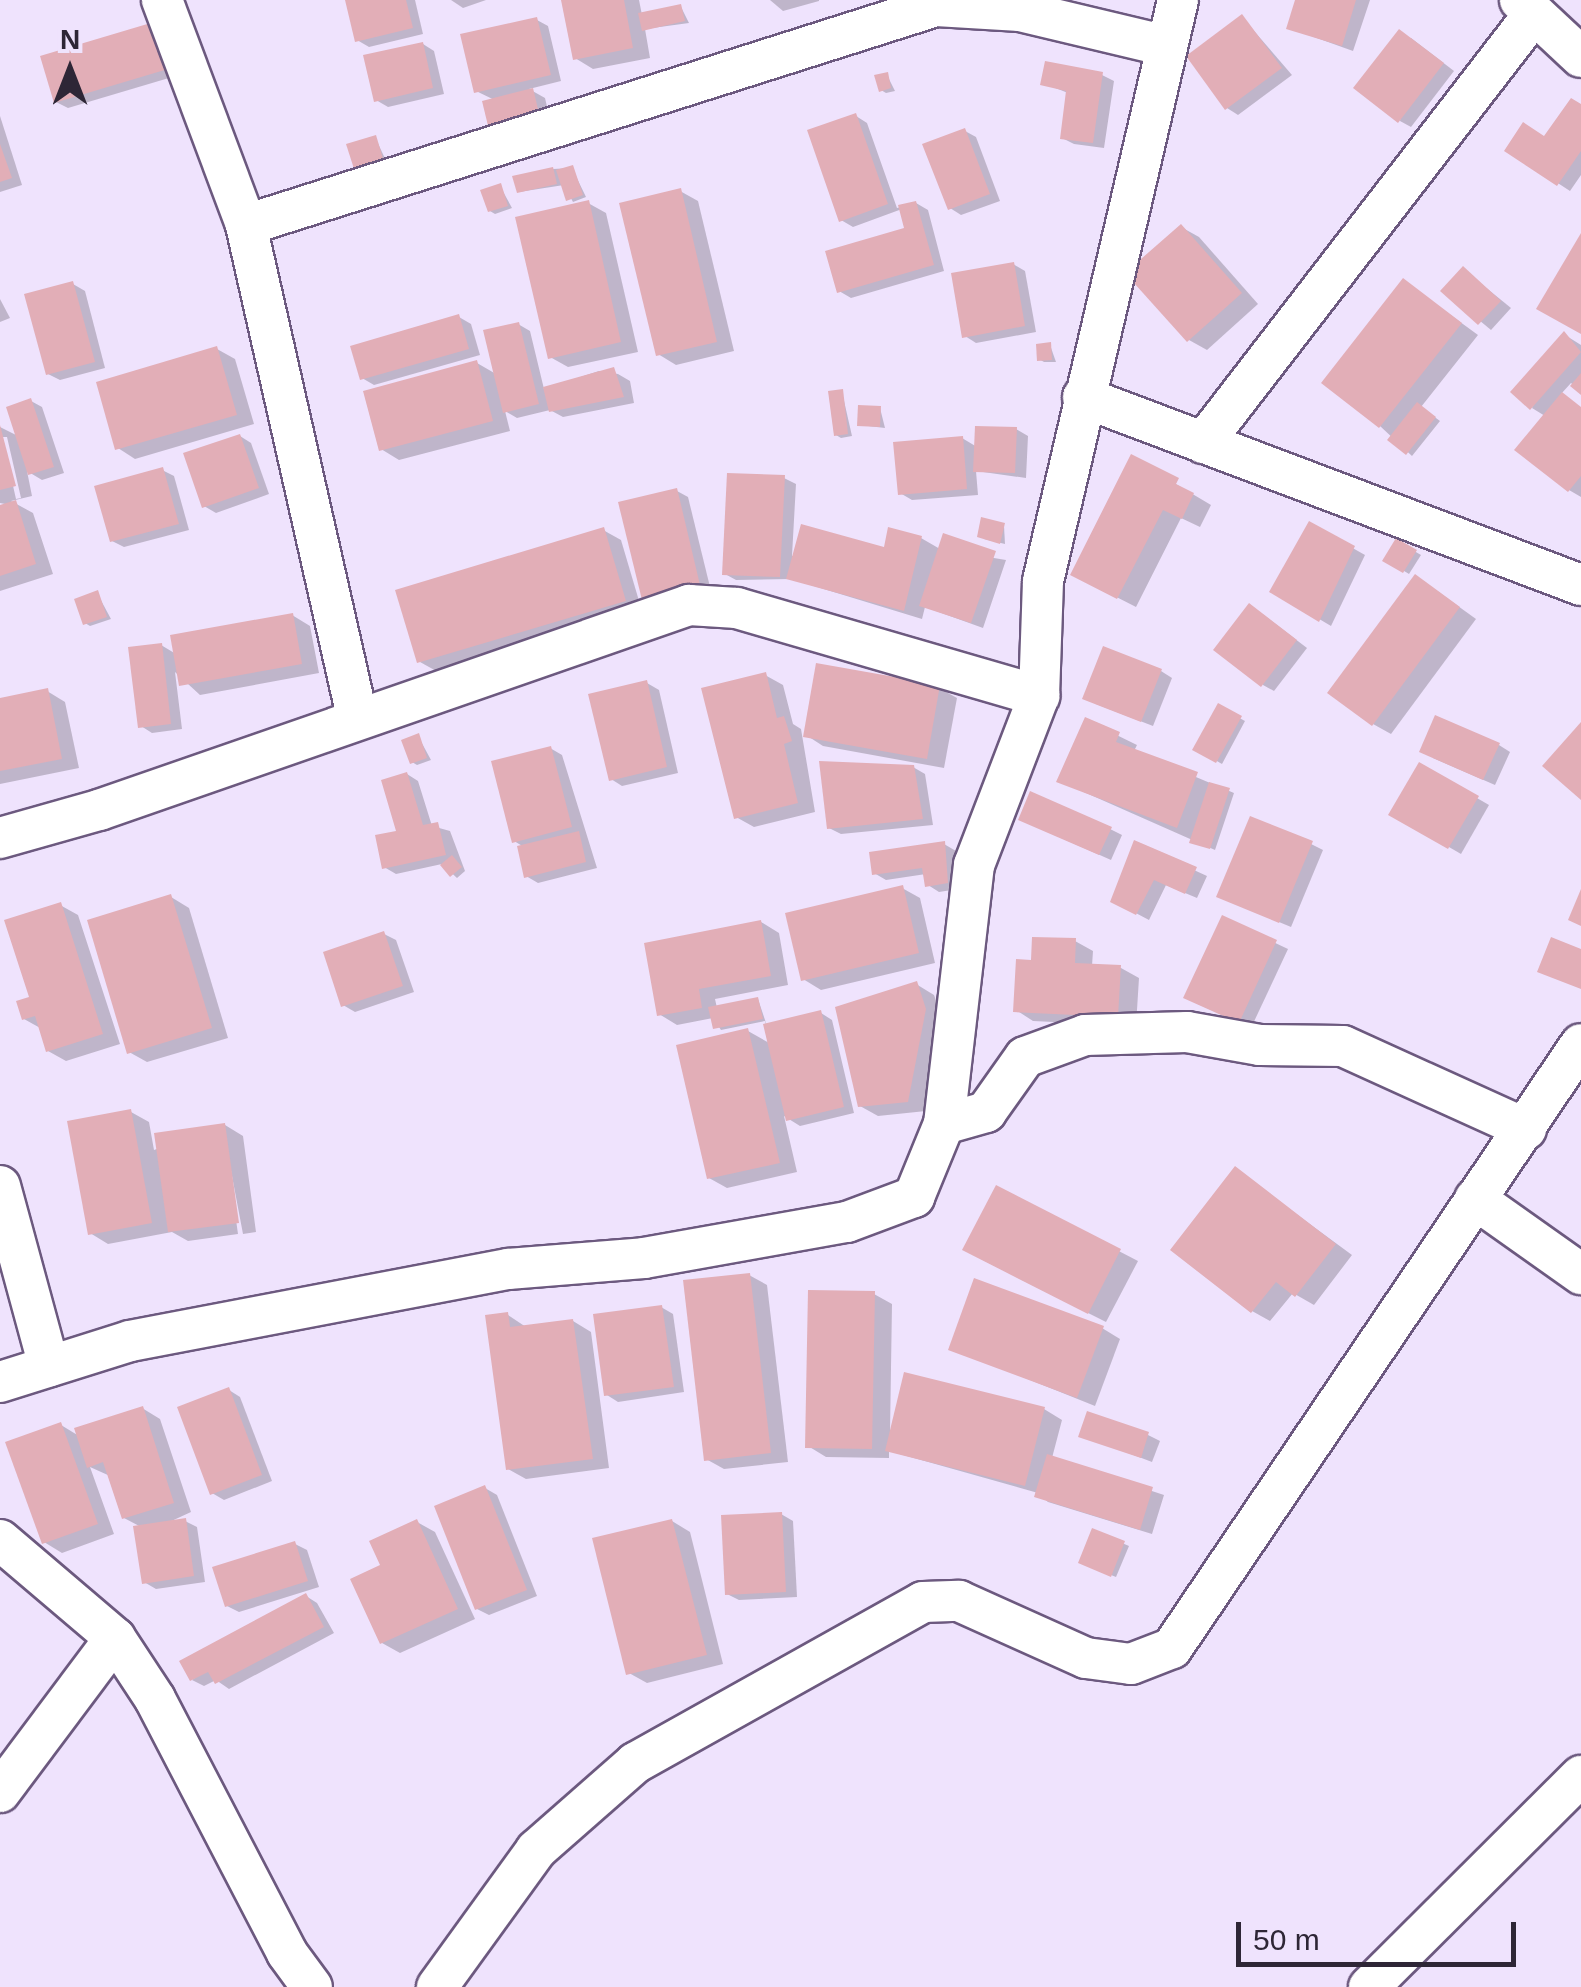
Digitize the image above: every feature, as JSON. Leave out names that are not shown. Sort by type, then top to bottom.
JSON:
[{"type":"street","points":[[162,0],[246,225],[357,716]]},
{"type":"street","points":[[0,1382],[130,1341],[489,1273],[644,1258],[847,1222],[914,1197],[944,1124],[974,865],[1040,696],[1043,580],[1178,0]]},
{"type":"street","points":[[246,225],[936,6],[1020,11],[1167,46]]},
{"type":"street","points":[[1204,443],[1527,7],[1581,57]]},
{"type":"street","points":[[1083,397],[1581,585]]},
{"type":"street","points":[[0,838],[99,810],[602,631],[711,603],[1040,696]]},
{"type":"street","points":[[944,1124],[986,1112],[1025,1057],[1085,1035],[1187,1032],[1260,1045],[1343,1046],[1526,1130]]},
{"type":"street","points":[[437,1987],[536,1850],[635,1763],[923,1602],[959,1600],[1086,1658],[1131,1664],[1172,1648],[1581,1044]]},
{"type":"street","points":[[0,1186],[49,1366]]},
{"type":"street","points":[[1475,1199],[1581,1274]]},
{"type":"street","points":[[0,1540],[115,1638],[155,1699],[287,1953],[312,1987]]},
{"type":"street","points":[[0,1792],[115,1638]]},
{"type":"street","points":[[1369,1987],[1579,1785]]},
{"type":"building","points":[[345,0],[406,0],[413,28],[355,42]]},
{"type":"building","points":[[561,0],[624,0],[633,48],[573,60]]},
{"type":"building","points":[[1295,0],[1356,0],[1342,46],[1286,29]]},
{"type":"building","points":[[681,4],[685,21],[642,31],[638,13]]},
{"type":"building","points":[[1242,14],[1282,68],[1225,110],[1186,56]]},
{"type":"building","points":[[537,17],[551,75],[474,93],[460,34]]},
{"type":"building","points":[[154,22],[168,69],[54,103],[40,56]]},
{"type":"building","points":[[1399,29],[1444,63],[1398,123],[1353,88]]},
{"type":"building","points":[[423,42],[433,88],[374,102],[363,55]]},
{"type":"building","points":[[1045,61],[1103,72],[1093,143],[1060,139],[1066,91],[1040,85]]},
{"type":"building","points":[[888,72],[891,88],[879,92],[874,75]]},
{"type":"building","points":[[533,88],[541,122],[490,134],[482,101]]},
{"type":"building","points":[[1571,98],[1581,104],[1581,151],[1557,186],[1504,151],[1523,122],[1544,136]]},
{"type":"building","points":[[856,113],[888,204],[839,222],[807,130]]},
{"type":"building","points":[[965,128],[990,194],[948,210],[922,144]]},
{"type":"building","points":[[376,135],[384,162],[355,172],[346,144]]},
{"type":"building","points":[[0,144],[12,178],[0,182]]},
{"type":"building","points":[[573,165],[583,195],[566,201],[556,170]]},
{"type":"building","points":[[553,167],[557,184],[517,193],[512,176]]},
{"type":"building","points":[[501,183],[508,206],[488,212],[480,190]]},
{"type":"building","points":[[681,188],[717,342],[656,356],[619,203]]},
{"type":"building","points":[[589,200],[621,342],[548,359],[515,217]]},
{"type":"building","points":[[916,201],[934,265],[837,293],[825,251],[904,228],[898,205]]},
{"type":"building","points":[[1181,224],[1242,293],[1187,342],[1125,273]]},
{"type":"building","points":[[1581,233],[1581,334],[1536,309]]},
{"type":"building","points":[[1014,262],[1025,326],[962,338],[951,273]]},
{"type":"building","points":[[1463,266],[1501,301],[1478,325],[1440,291]]},
{"type":"building","points":[[1403,278],[1462,323],[1379,428],[1321,383]]},
{"type":"building","points":[[73,281],[95,362],[46,375],[24,294]]},
{"type":"building","points":[[459,314],[469,349],[360,380],[350,346]]},
{"type":"building","points":[[519,322],[539,404],[503,413],[483,330]]},
{"type":"building","points":[[1564,331],[1581,352],[1530,410],[1510,392]]},
{"type":"building","points":[[1051,342],[1052,360],[1037,361],[1036,344]]},
{"type":"building","points":[[217,346],[237,415],[115,450],[96,382]]},
{"type":"building","points":[[477,360],[493,421],[379,451],[363,391]]},
{"type":"building","points":[[614,367],[624,397],[549,412],[543,387]]},
{"type":"building","points":[[1581,373],[1581,395],[1570,386]]},
{"type":"building","points":[[843,389],[848,434],[834,436],[828,391]]},
{"type":"building","points":[[1562,392],[1581,407],[1581,476],[1568,492],[1514,450]]},
{"type":"building","points":[[31,398],[54,467],[28,475],[6,407]]},
{"type":"building","points":[[1417,402],[1436,417],[1406,455],[1387,440]]},
{"type":"building","points":[[858,405],[881,406],[880,427],[857,426]]},
{"type":"building","points":[[0,425],[16,486],[0,490]]},
{"type":"building","points":[[975,426],[1017,427],[1015,473],[973,472]]},
{"type":"building","points":[[240,434],[259,488],[202,508],[183,453]]},
{"type":"building","points":[[963,436],[967,489],[898,495],[893,442]]},
{"type":"building","points":[[1131,454],[1179,478],[1176,484],[1194,493],[1182,519],[1163,510],[1117,599],[1070,575]]},
{"type":"building","points":[[163,467],[179,524],[110,542],[94,486]]},
{"type":"building","points":[[727,473],[785,475],[780,577],[722,575]]},
{"type":"building","points":[[677,488],[700,585],[642,600],[618,502]]},
{"type":"building","points":[[16,500],[36,564],[0,576],[0,505]]},
{"type":"building","points":[[981,517],[1005,523],[1000,544],[977,537]]},
{"type":"building","points":[[1309,521],[1355,546],[1319,622],[1269,592]]},
{"type":"building","points":[[801,524],[884,547],[888,527],[922,536],[904,611],[786,579]]},
{"type":"building","points":[[604,527],[626,601],[417,663],[395,590]]},
{"type":"building","points":[[943,533],[996,551],[971,623],[919,606]]},
{"type":"building","points":[[1396,538],[1417,550],[1403,573],[1382,561]]},
{"type":"building","points":[[1415,574],[1460,607],[1372,726],[1327,693]]},
{"type":"building","points":[[98,590],[107,617],[83,625],[74,599]]},
{"type":"building","points":[[1249,603],[1297,640],[1261,687],[1213,650]]},
{"type":"building","points":[[293,613],[302,664],[179,686],[170,635]]},
{"type":"building","points":[[162,643],[171,724],[138,728],[128,647]]},
{"type":"building","points":[[1103,646],[1162,669],[1141,722],[1082,699]]},
{"type":"building","points":[[816,663],[940,685],[927,759],[803,737]]},
{"type":"building","points":[[766,672],[777,718],[784,716],[792,741],[784,744],[798,803],[734,819],[701,688]]},
{"type":"building","points":[[647,680],[667,767],[609,781],[588,694]]},
{"type":"building","points":[[48,688],[62,759],[0,771],[0,698]]},
{"type":"building","points":[[1218,703],[1242,716],[1216,763],[1192,750]]},
{"type":"building","points":[[1435,715],[1500,743],[1483,780],[1419,752]]},
{"type":"building","points":[[1085,717],[1120,732],[1116,742],[1198,772],[1177,828],[1056,782]]},
{"type":"building","points":[[1581,722],[1581,800],[1542,766]]},
{"type":"building","points":[[419,733],[427,758],[410,764],[401,740]]},
{"type":"building","points":[[551,746],[572,827],[512,843],[491,761]]},
{"type":"building","points":[[819,761],[914,765],[923,819],[827,829]]},
{"type":"building","points":[[1419,762],[1479,796],[1448,849],[1388,815]]},
{"type":"building","points":[[407,772],[423,825],[438,822],[446,855],[382,869],[375,835],[396,831],[381,780]]},
{"type":"building","points":[[1209,782],[1230,788],[1210,849],[1189,843]]},
{"type":"building","points":[[1030,791],[1112,827],[1099,855],[1018,820]]},
{"type":"building","points":[[1250,816],[1313,841],[1279,923],[1216,897]]},
{"type":"building","points":[[579,831],[586,862],[524,878],[517,846]]},
{"type":"building","points":[[1134,840],[1197,867],[1185,894],[1154,880],[1136,915],[1110,902]]},
{"type":"building","points":[[945,841],[948,883],[925,887],[922,868],[872,875],[869,852]]},
{"type":"building","points":[[452,855],[462,867],[450,877],[440,865]]},
{"type":"building","points":[[903,885],[919,953],[801,981],[785,913]]},
{"type":"building","points":[[1581,889],[1581,926],[1568,920]]},
{"type":"building","points":[[171,894],[212,1028],[127,1054],[87,920]]},
{"type":"building","points":[[61,902],[103,1034],[46,1052],[35,1016],[22,1020],[16,1001],[29,997],[4,920]]},
{"type":"building","points":[[1222,915],[1277,940],[1239,1023],[1183,998]]},
{"type":"building","points":[[761,920],[771,976],[699,989],[702,1008],[657,1016],[644,943]]},
{"type":"building","points":[[384,931],[403,986],[341,1007],[323,952]]},
{"type":"building","points":[[1032,937],[1076,938],[1075,963],[1121,965],[1118,1017],[1013,1012],[1016,959],[1031,960]]},
{"type":"building","points":[[1551,937],[1581,949],[1581,989],[1537,972]]},
{"type":"building","points":[[917,981],[926,1009],[908,1102],[858,1107],[835,1007]]},
{"type":"building","points":[[758,997],[763,1019],[713,1029],[708,1007]]},
{"type":"building","points":[[821,1010],[844,1107],[786,1121],[763,1024]]},
{"type":"building","points":[[748,1028],[780,1163],[707,1179],[676,1045]]},
{"type":"building","points":[[131,1109],[152,1223],[88,1235],[67,1121]]},
{"type":"building","points":[[225,1123],[239,1223],[168,1232],[154,1133]]},
{"type":"building","points":[[1235,1166],[1336,1244],[1295,1297],[1276,1282],[1251,1313],[1170,1250]]},
{"type":"building","points":[[996,1185],[1121,1249],[1088,1314],[962,1250]]},
{"type":"building","points":[[750,1273],[771,1453],[704,1461],[683,1280]]},
{"type":"building","points":[[974,1278],[1104,1326],[1077,1398],[948,1350]]},
{"type":"building","points":[[808,1290],[875,1291],[872,1449],[805,1448]]},
{"type":"building","points":[[662,1305],[674,1387],[604,1396],[593,1314]]},
{"type":"building","points":[[508,1312],[510,1327],[573,1319],[593,1459],[506,1470],[485,1315]]},
{"type":"building","points":[[904,1372],[1045,1407],[1025,1486],[885,1451]]},
{"type":"building","points":[[229,1387],[262,1475],[210,1495],[177,1407]]},
{"type":"building","points":[[143,1406],[174,1503],[122,1519],[103,1462],[87,1468],[74,1428]]},
{"type":"building","points":[[1087,1411],[1149,1432],[1141,1458],[1078,1437]]},
{"type":"building","points":[[61,1422],[98,1524],[42,1544],[5,1442]]},
{"type":"building","points":[[1047,1454],[1153,1487],[1140,1530],[1034,1497]]},
{"type":"building","points":[[485,1485],[527,1590],[475,1610],[434,1506]]},
{"type":"building","points":[[782,1512],[786,1592],[725,1595],[721,1515]]},
{"type":"building","points":[[186,1518],[194,1576],[142,1584],[133,1526]]},
{"type":"building","points":[[417,1519],[458,1609],[380,1644],[350,1579],[380,1565],[369,1541]]},
{"type":"building","points":[[672,1519],[707,1655],[626,1675],[592,1538]]},
{"type":"building","points":[[1092,1528],[1125,1541],[1111,1577],[1078,1563]]},
{"type":"building","points":[[295,1541],[308,1581],[225,1607],[212,1567]]},
{"type":"building","points":[[306,1593],[324,1627],[215,1684],[208,1672],[190,1681],[179,1661]]}]
